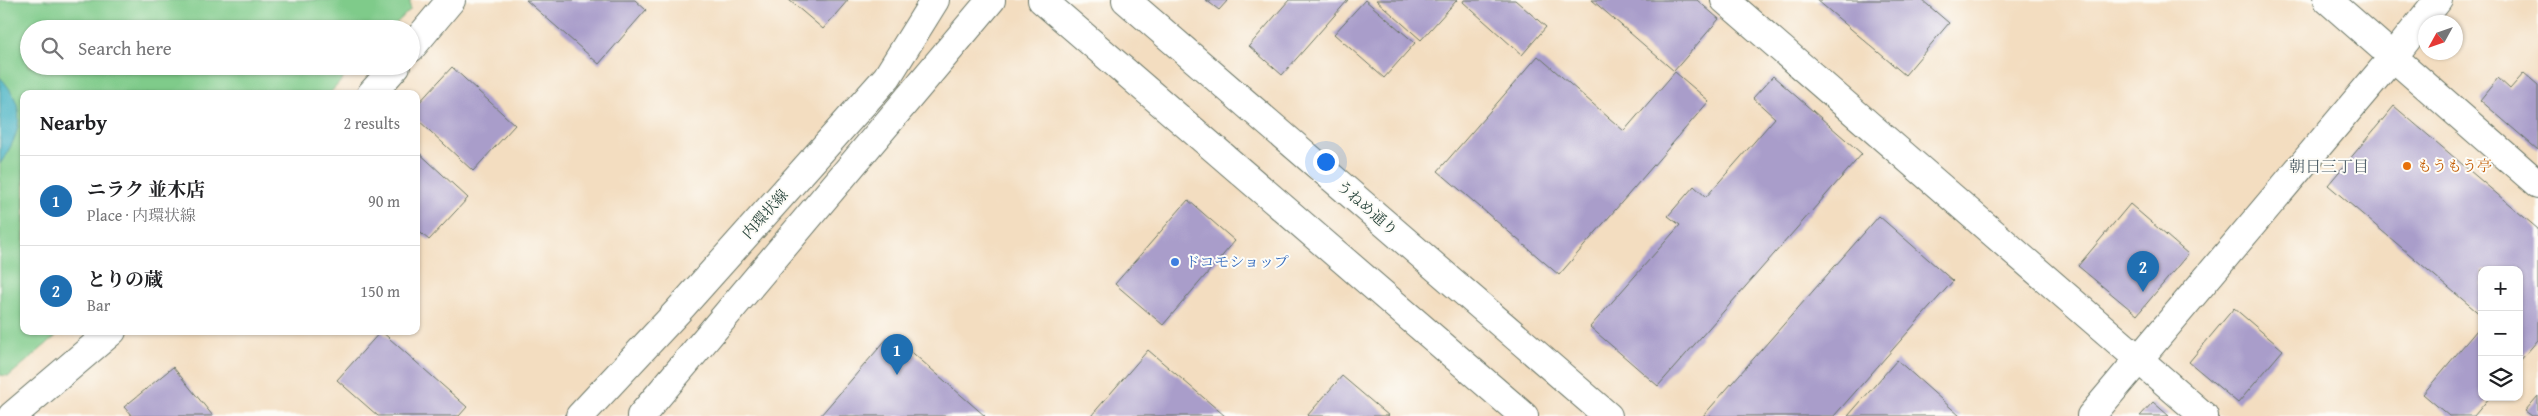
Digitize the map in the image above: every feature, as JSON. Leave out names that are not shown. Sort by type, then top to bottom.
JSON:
[{"type":"street","points":[[420,37],[451,0]]},
{"type":"street","name":"内環状線","points":[[580,416],[678,311],[887,77],[935,0]]},
{"type":"street","points":[[641,416],[991,0]]},
{"type":"street","points":[[1042,0],[1524,416]]},
{"type":"street","name":"うねめ通り","points":[[1126,0],[1608,416]]},
{"type":"street","points":[[1725,0],[2204,416]]},
{"type":"street","points":[[2328,0],[2538,184]]},
{"type":"street","points":[[2092,416],[2393,57],[2438,0]]},
{"type":"street","points":[[375,90],[388,75]]},
{"type":"street","points":[[12,416],[107,335]]},
{"type":"green space","points":[[0,0],[410,0],[410,10],[399,20],[20,20],[20,75],[347,75],[333,90],[20,90],[20,335],[57,335],[9,376],[0,375]]},
{"type":"water","points":[[0,77],[15,99],[19,120],[13,141],[0,164]]},
{"type":"building","points":[[526,0],[635,0],[646,10],[599,64]]},
{"type":"building","points":[[789,0],[848,0],[823,29]]},
{"type":"building","points":[[1206,0],[1228,0],[1219,10]]},
{"type":"building","points":[[1289,0],[1348,0],[1282,75],[1249,46]]},
{"type":"building","points":[[1365,0],[1415,43],[1384,78],[1334,34]]},
{"type":"building","points":[[1376,0],[1457,0],[1421,40]]},
{"type":"building","points":[[1464,0],[1515,0],[1546,27],[1522,55],[1463,2]]},
{"type":"building","points":[[1592,0],[1697,0],[1719,19],[1674,71]]},
{"type":"building","points":[[1817,0],[1922,0],[1949,23],[1905,75]]},
{"type":"building","points":[[1538,56],[1624,131],[1675,72],[1709,101],[1559,275],[1438,171]]},
{"type":"building","points":[[452,67],[515,125],[473,171],[420,122],[420,102]]},
{"type":"building","points":[[2524,73],[2538,85],[2538,150],[2480,100],[2498,78],[2510,89]]},
{"type":"building","points":[[1773,76],[1862,154],[1658,386],[1590,327],[1680,225],[1668,216],[1694,186],[1706,197],[1775,118],[1753,98]]},
{"type":"building","points":[[2394,106],[2538,229],[2538,340],[2523,357],[2523,266],[2478,266],[2478,313],[2328,185]]},
{"type":"building","points":[[420,154],[468,198],[429,240],[420,232]]},
{"type":"building","name":"ドコモショップ","points":[[1188,200],[1235,241],[1163,325],[1115,284]]},
{"type":"building","points":[[2130,204],[2188,254],[2137,315],[2078,266]]},
{"type":"building","points":[[1879,216],[1953,281],[1834,416],[1703,416]]},
{"type":"building","points":[[2234,308],[2283,350],[2238,403],[2189,362]]},
{"type":"building","points":[[2478,329],[2478,401],[2487,401],[2474,416],[2449,416],[2423,394]]},
{"type":"building","points":[[891,334],[985,416],[820,416]]},
{"type":"building","points":[[377,335],[386,335],[467,407],[459,416],[378,416],[337,380]]},
{"type":"building","points":[[1148,350],[1225,416],[1091,416]]},
{"type":"building","points":[[1897,360],[1960,416],[1848,416]]},
{"type":"building","points":[[173,367],[213,416],[132,416],[124,407]]},
{"type":"building","points":[[1342,376],[1389,416],[1307,416]]},
{"type":"building","points":[[2538,396],[2538,416],[2532,416],[2525,411]]},
{"type":"building","points":[[2153,402],[2169,416],[2140,416]]},
{"type":"place","name":"もうもう亭","points":[[2407,166]]},
{"type":"place","name":"ドコモショップ","points":[[1175,262]]},
{"type":"place","name":"とりの蔵","points":[[2143,292]]},
{"type":"place","name":"ニラク 並木店","points":[[897,375]]},
{"type":"district","name":"朝日三丁目","points":[[2329,166]]}]
